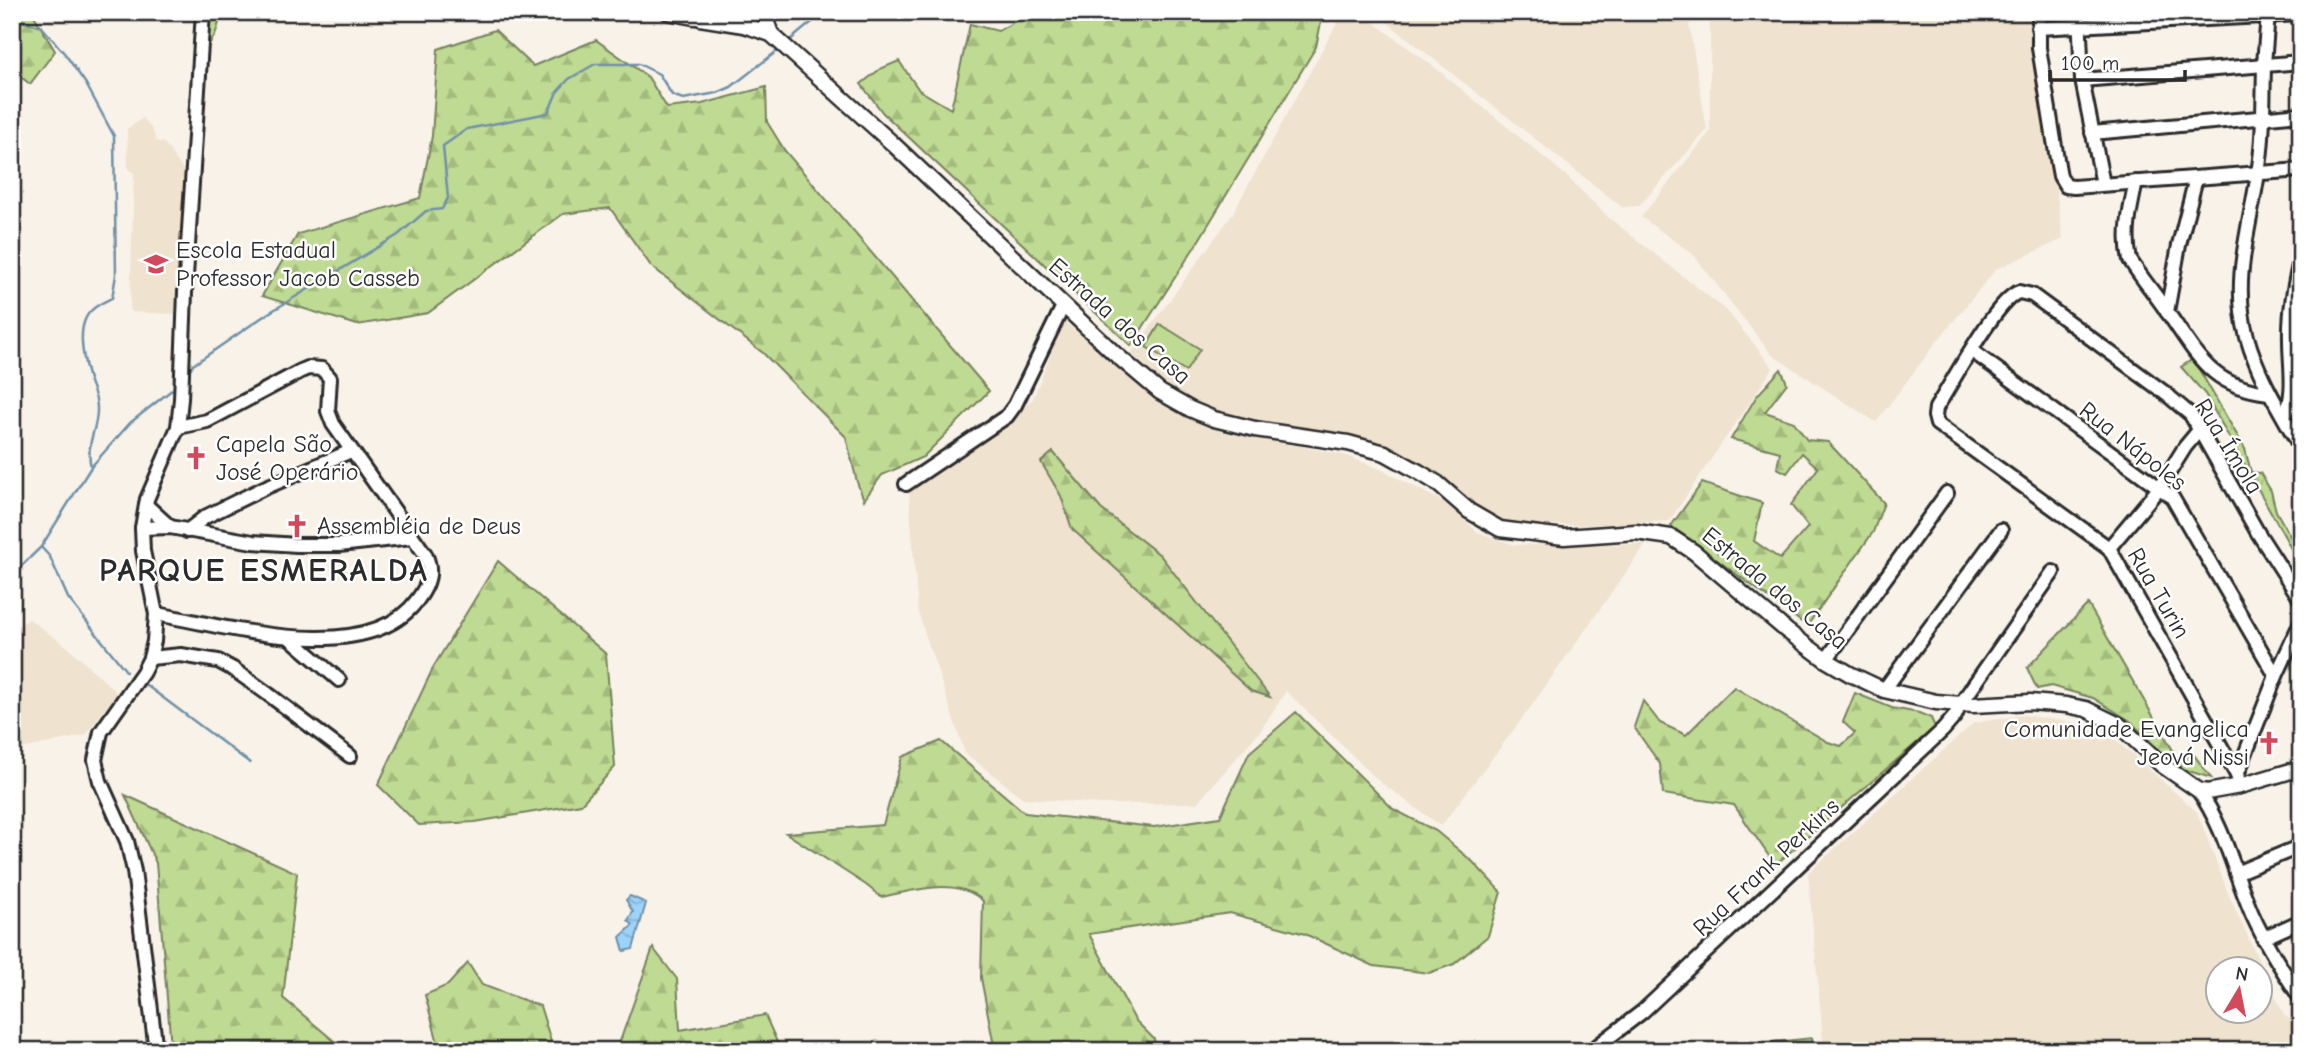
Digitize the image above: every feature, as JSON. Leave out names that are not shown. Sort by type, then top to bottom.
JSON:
[{"type":"main road","points":[[668,12],[744,25],[774,37]]},
{"type":"main road","points":[[700,18],[720,12]]},
{"type":"main road","points":[[764,14],[774,37]]},
{"type":"main road","name":"Estrada dos Casa","points":[[774,37],[892,143],[1063,306],[1160,392],[1190,409],[1214,419],[1255,429],[1348,443],[1385,453],[1437,483],[1469,511],[1500,528],[1564,537],[1636,532],[1680,541],[1787,631],[1850,674],[1884,690],[1926,701],[1960,705],[2030,702],[2087,709],[2119,725],[2162,765],[2198,790]]},
{"type":"main road","points":[[2198,790],[2207,792],[2239,780],[2301,768]]},
{"type":"street","points":[[156,1051],[134,871],[127,841],[100,780],[95,760],[98,739],[105,724],[143,672],[154,642],[156,614],[143,551],[142,528],[155,478],[178,427],[202,12]]},
{"type":"street","points":[[2039,12],[2039,48],[2060,176],[2066,186],[2301,170]]},
{"type":"street","points":[[2038,28],[2079,19],[2301,14]]},
{"type":"street","points":[[2268,15],[2259,173],[2244,244],[2240,288],[2246,336],[2269,393],[2301,448]]},
{"type":"street","points":[[2079,19],[2082,80],[2103,184]]},
{"type":"street","points":[[2082,80],[2301,62]]},
{"type":"street","points":[[2092,134],[2301,114]]},
{"type":"street","points":[[2167,312],[2179,245],[2196,178]]},
{"type":"street","points":[[2136,182],[2127,232],[2130,260],[2190,346],[2212,372],[2242,389],[2269,393]]},
{"type":"street","points":[[2287,421],[2293,379],[2291,304],[2301,257]]},
{"type":"street","name":"Rua Ímola","points":[[1972,351],[2007,299],[2012,294],[2025,292],[2165,393],[2191,415],[2258,533],[2301,600]]},
{"type":"street","points":[[906,484],[1007,415],[1015,405],[1063,306]]},
{"type":"street","name":"Rua Turin","points":[[1972,351],[1936,408],[1934,416],[1937,424],[2109,548],[2239,780]]},
{"type":"street","name":"Rua Nápoles","points":[[1972,351],[2172,497],[2276,677]]},
{"type":"street","points":[[156,614],[290,638],[341,638],[365,634],[390,624],[405,614],[426,587],[430,570],[425,554],[351,451],[330,417],[330,378],[322,369],[301,371],[207,421],[178,427]]},
{"type":"street","points":[[2287,421],[2301,416]]},
{"type":"street","points":[[2109,548],[2160,487],[2200,429]]},
{"type":"street","points":[[187,531],[205,517],[264,488],[351,451]]},
{"type":"street","points":[[1826,660],[1947,494]]},
{"type":"street","points":[[146,505],[170,527]]},
{"type":"street","points":[[142,528],[170,527],[253,542],[297,545],[339,545],[412,537]]},
{"type":"street","points":[[1884,690],[2001,530]]},
{"type":"street","name":"Rua Frank Perkins","points":[[1591,1051],[1642,1012],[1951,721],[2053,572]]},
{"type":"street","points":[[2239,780],[2276,677],[2301,622]]},
{"type":"street","points":[[290,638],[339,680]]},
{"type":"street","points":[[150,658],[181,654],[218,661],[268,694],[350,756]]},
{"type":"street","points":[[2198,790],[2221,829],[2263,937],[2300,995]]},
{"type":"street","points":[[2236,873],[2301,846]]},
{"type":"street","points":[[2263,937],[2301,921]]},
{"type":"shaded area","points":[[1343,12],[1359,12],[1433,66],[1563,173],[1609,218],[1727,311],[1773,368],[1669,521],[1580,525],[1501,524],[1389,447],[1235,414],[1214,412],[1172,391],[1131,353],[1232,215]]},
{"type":"shaded area","points":[[1374,12],[1702,12],[1689,25],[1707,130],[1639,206],[1622,207]]},
{"type":"shaded area","points":[[1716,12],[2031,12],[2063,239],[1996,269],[1876,422],[1772,355],[1693,254],[1641,217],[1710,132],[1710,18]]},
{"type":"shaded area","name":"Escola Estadual Professor Jacob Casseb","points":[[143,118],[153,131],[156,141],[164,143],[186,174],[178,314],[130,312],[134,173],[128,169],[127,129]]},
{"type":"shaded area","points":[[1064,321],[1159,402],[1224,432],[1344,455],[1380,469],[1451,506],[1477,532],[1514,545],[1646,544],[1527,712],[1441,826],[1380,782],[1286,691],[1260,731],[1197,803],[1103,804],[1023,798],[965,753],[918,612],[909,493],[969,453],[1033,399]]},
{"type":"shaded area","points":[[29,619],[69,648],[117,693],[86,735],[12,751],[12,631]]},
{"type":"shaded area","points":[[2023,715],[2083,724],[2117,741],[2197,812],[2230,898],[2256,954],[2204,954],[2204,1024],[2274,1024],[2274,993],[2283,1013],[2301,1032],[2301,1051],[1824,1051],[1808,873],[1974,723]]},
{"type":"green space","points":[[12,12],[32,12],[55,51],[30,84],[12,70]]},
{"type":"green space","points":[[212,12],[221,13],[220,19],[213,39],[203,52],[206,16]]},
{"type":"green space","points":[[1017,12],[1323,12],[1316,47],[1131,346],[883,113],[861,84],[880,69],[899,61],[919,90],[951,109],[970,24],[998,31],[1021,18]]},
{"type":"green space","points":[[495,30],[533,66],[596,40],[648,77],[667,108],[702,104],[766,87],[767,122],[785,151],[989,391],[923,457],[882,475],[864,500],[846,437],[763,353],[651,266],[610,208],[563,214],[428,313],[357,325],[262,296],[298,234],[420,198],[432,136],[438,49]]},
{"type":"green space","points":[[1160,324],[1200,349],[1186,371],[1146,347]]},
{"type":"green space","points":[[2193,359],[2245,449],[2251,472],[2260,473],[2271,491],[2276,511],[2301,553],[2301,568],[2205,394],[2181,367]]},
{"type":"green space","points":[[1781,369],[1787,383],[1765,412],[1794,422],[1807,440],[1828,442],[1884,503],[1873,532],[1807,626],[1671,526],[1702,483],[1762,503],[1754,541],[1780,559],[1808,527],[1791,505],[1818,468],[1802,453],[1787,473],[1777,468],[1780,452],[1731,439],[1756,397]]},
{"type":"green space","points":[[1053,452],[1101,509],[1160,555],[1270,697],[1251,691],[1072,529],[1061,496],[1041,462]]},
{"type":"green space","points":[[498,561],[606,654],[615,767],[581,804],[475,822],[419,825],[378,785],[434,666]]},
{"type":"green space","points":[[2088,604],[2178,759],[2194,755],[2211,778],[2176,767],[2129,720],[2093,698],[2051,686],[2037,689],[2027,668]]},
{"type":"green space","points":[[1734,687],[1828,742],[1841,746],[1855,733],[1843,722],[1855,693],[1892,708],[1931,718],[1935,727],[1775,865],[1734,805],[1663,794],[1660,764],[1634,727],[1643,701],[1660,723],[1686,735]]},
{"type":"green space","points":[[1296,712],[1393,809],[1436,831],[1473,862],[1501,892],[1488,936],[1454,964],[1429,973],[1374,966],[1305,934],[1230,913],[1089,934],[1135,1020],[1154,1039],[1156,1051],[1004,1051],[994,1046],[981,978],[983,901],[972,893],[947,887],[881,897],[786,833],[883,825],[902,757],[941,741],[1025,813],[1154,827],[1220,817],[1249,753]]},
{"type":"green space","points":[[125,795],[297,873],[283,998],[346,1051],[173,1051],[156,863]]},
{"type":"green space","points":[[653,948],[677,979],[680,1030],[765,1015],[781,1051],[589,1051],[618,1047]]},
{"type":"green space","points":[[468,963],[482,985],[540,1006],[554,1051],[426,1051],[438,1043],[425,995],[448,985]]},
{"type":"green space","points":[[1812,1038],[1814,1051],[1718,1051],[1717,1048]]},
{"type":"water","points":[[630,896],[646,903],[633,949],[624,951],[620,937],[633,925],[628,920],[633,912],[626,900]]},
{"type":"waterway","points":[[789,41],[824,12]]},
{"type":"waterway","points":[[12,18],[42,27],[86,84],[114,136],[116,275],[112,298],[95,307],[87,315],[82,331],[84,359],[97,404],[90,450],[91,467]]},
{"type":"waterway","points":[[186,374],[193,365],[267,314],[398,235],[426,211],[442,209],[448,198],[443,146],[467,129],[548,113],[557,92],[569,79],[595,64],[639,64],[659,74],[672,95],[683,99],[717,93],[731,87],[781,48]]},
{"type":"waterway","points":[[12,575],[41,547],[91,467],[130,423],[178,385]]},
{"type":"waterway","points":[[42,548],[50,557],[68,598],[126,671]]},
{"type":"waterway","points":[[146,685],[250,763]]},
{"type":"place","name":"Escola Estadual Professor Jacob Casseb","points":[[156,264]]},
{"type":"place","name":"Capela São José Operário","points":[[196,458]]},
{"type":"place","name":"Assembléia de Deus","points":[[297,526]]},
{"type":"place","name":"Comunidade Evangelica Jeová Nissi","points":[[2269,743]]},
{"type":"district","name":"PARQUE ESMERALDA","points":[[264,570]]}]
